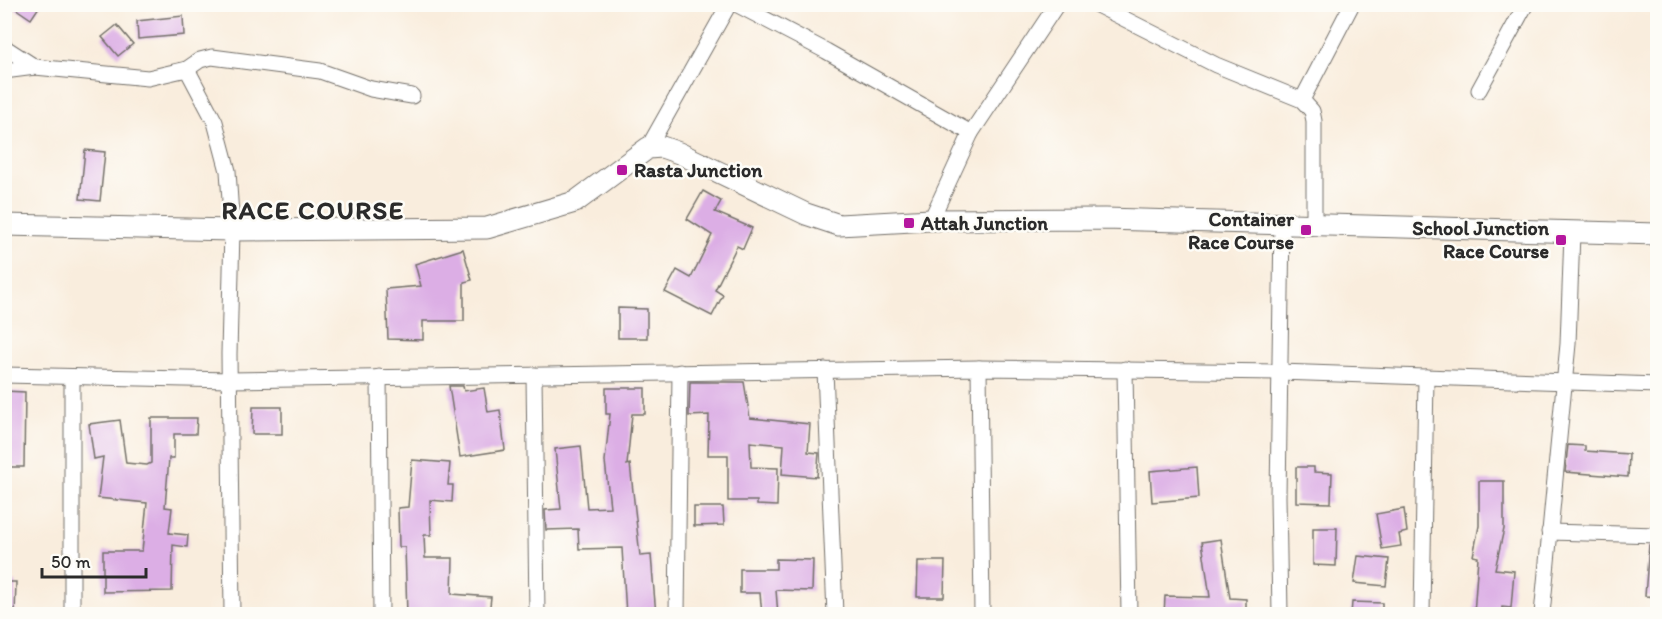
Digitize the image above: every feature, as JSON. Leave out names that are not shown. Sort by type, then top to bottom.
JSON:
[{"type":"street","points":[[4,225],[232,230],[487,228],[575,202],[648,148],[729,4]]},
{"type":"street","points":[[736,4],[826,51],[971,133]]},
{"type":"street","points":[[932,220],[971,133],[1057,4]]},
{"type":"street","points":[[1095,4],[1216,65],[1302,100],[1312,111],[1314,121],[1314,224]]},
{"type":"street","points":[[1302,100],[1352,4]]},
{"type":"street","points":[[1479,90],[1526,4]]},
{"type":"street","points":[[4,47],[35,68]]},
{"type":"street","points":[[4,71],[35,68],[148,78],[187,69],[200,60],[212,57],[320,71],[371,89],[412,96]]},
{"type":"street","points":[[187,69],[215,122],[224,149],[232,230],[230,380],[232,615]]},
{"type":"street","points":[[648,148],[662,147],[679,153],[806,214],[839,225],[932,220],[1105,219],[1572,234],[1658,234]]},
{"type":"street","points":[[1280,615],[1278,497],[1282,223]]},
{"type":"street","points":[[1542,615],[1564,383],[1572,234]]},
{"type":"street","points":[[4,375],[230,380],[979,368],[1280,372],[1658,385]]},
{"type":"street","points":[[979,368],[982,615]]},
{"type":"street","points":[[1125,369],[1129,615]]},
{"type":"street","points":[[825,370],[835,615]]},
{"type":"street","points":[[677,615],[680,372]]},
{"type":"street","points":[[534,375],[537,615]]},
{"type":"street","points":[[379,376],[381,615]]},
{"type":"street","points":[[72,377],[72,615]]},
{"type":"street","points":[[1422,615],[1426,377]]},
{"type":"street","points":[[1549,532],[1658,535]]},
{"type":"building","points":[[9,4],[41,4],[31,19]]},
{"type":"building","points":[[183,16],[184,35],[138,39],[137,21]]},
{"type":"building","points":[[117,25],[133,44],[118,56],[102,37]]},
{"type":"building","points":[[85,150],[105,152],[100,201],[80,199]]},
{"type":"building","points":[[703,191],[721,201],[715,212],[752,228],[743,249],[737,246],[715,290],[723,295],[712,316],[665,292],[677,270],[691,278],[712,235],[687,219]]},
{"type":"building","points":[[463,249],[472,280],[464,282],[464,321],[423,321],[423,340],[388,339],[386,289],[421,286],[415,264]]},
{"type":"building","points":[[618,308],[647,309],[647,338],[618,338]]},
{"type":"building","points":[[690,382],[744,382],[750,418],[810,424],[808,452],[819,453],[817,477],[782,474],[784,445],[750,442],[751,467],[778,468],[777,506],[757,505],[757,501],[728,501],[728,455],[708,455],[709,415],[689,416]]},
{"type":"building","points":[[449,386],[463,386],[464,391],[484,388],[488,412],[500,410],[505,450],[460,457]]},
{"type":"building","points":[[606,388],[645,388],[645,414],[632,414],[627,465],[630,464],[640,556],[651,555],[656,615],[626,615],[622,548],[579,549],[578,529],[546,530],[545,510],[561,509],[555,449],[581,446],[587,508],[610,507],[605,461],[610,414],[606,414]]},
{"type":"building","points":[[4,391],[25,392],[24,467],[4,467]]},
{"type":"building","points":[[253,407],[282,407],[282,434],[252,434]]},
{"type":"building","points":[[151,418],[197,418],[196,434],[174,434],[174,458],[169,458],[165,507],[172,508],[169,533],[188,535],[187,547],[173,545],[172,591],[103,592],[103,551],[142,551],[147,503],[98,498],[103,457],[94,459],[89,424],[120,420],[126,463],[147,465],[151,463]]},
{"type":"building","points":[[1568,445],[1585,446],[1585,451],[1629,454],[1628,477],[1565,472]]},
{"type":"building","points":[[412,460],[450,463],[448,485],[453,485],[452,502],[430,500],[431,535],[424,535],[425,558],[453,558],[452,594],[491,597],[489,615],[407,615],[405,547],[399,547],[398,508],[408,507]]},
{"type":"building","points":[[1197,467],[1199,498],[1152,502],[1150,471]]},
{"type":"building","points":[[1296,467],[1314,467],[1314,472],[1332,473],[1331,503],[1296,502]]},
{"type":"building","points":[[1479,481],[1504,481],[1504,529],[1495,569],[1514,571],[1511,608],[1502,607],[1501,615],[1474,615],[1478,557],[1473,556],[1479,526]]},
{"type":"building","points":[[694,507],[723,507],[724,525],[694,526]]},
{"type":"building","points":[[1404,509],[1407,532],[1399,534],[1401,546],[1382,549],[1376,514]]},
{"type":"building","points":[[1313,528],[1337,528],[1336,566],[1313,565]]},
{"type":"building","points":[[1221,539],[1230,598],[1246,599],[1246,615],[1164,615],[1165,596],[1210,597],[1202,542]]},
{"type":"building","points":[[1649,545],[1658,545],[1658,597],[1645,596]]},
{"type":"building","points":[[1358,556],[1389,559],[1386,586],[1354,583]]},
{"type":"building","points":[[776,559],[813,560],[812,591],[776,590],[778,615],[762,615],[760,593],[740,593],[740,569],[776,569]]},
{"type":"building","points":[[918,561],[945,561],[944,597],[917,597]]},
{"type":"building","points":[[4,582],[16,582],[15,615],[4,615]]},
{"type":"building","points":[[1352,602],[1382,603],[1382,615],[1351,615]]},
{"type":"place","name":"Rasta Junction","points":[[622,170]]},
{"type":"place","name":"Attah Junction","points":[[909,223]]},
{"type":"place","name":"Container Race Course","points":[[1306,230]]},
{"type":"place","name":"School Junction Race Course","points":[[1561,240]]},
{"type":"district","name":"RACE COURSE","points":[[313,210]]}]
